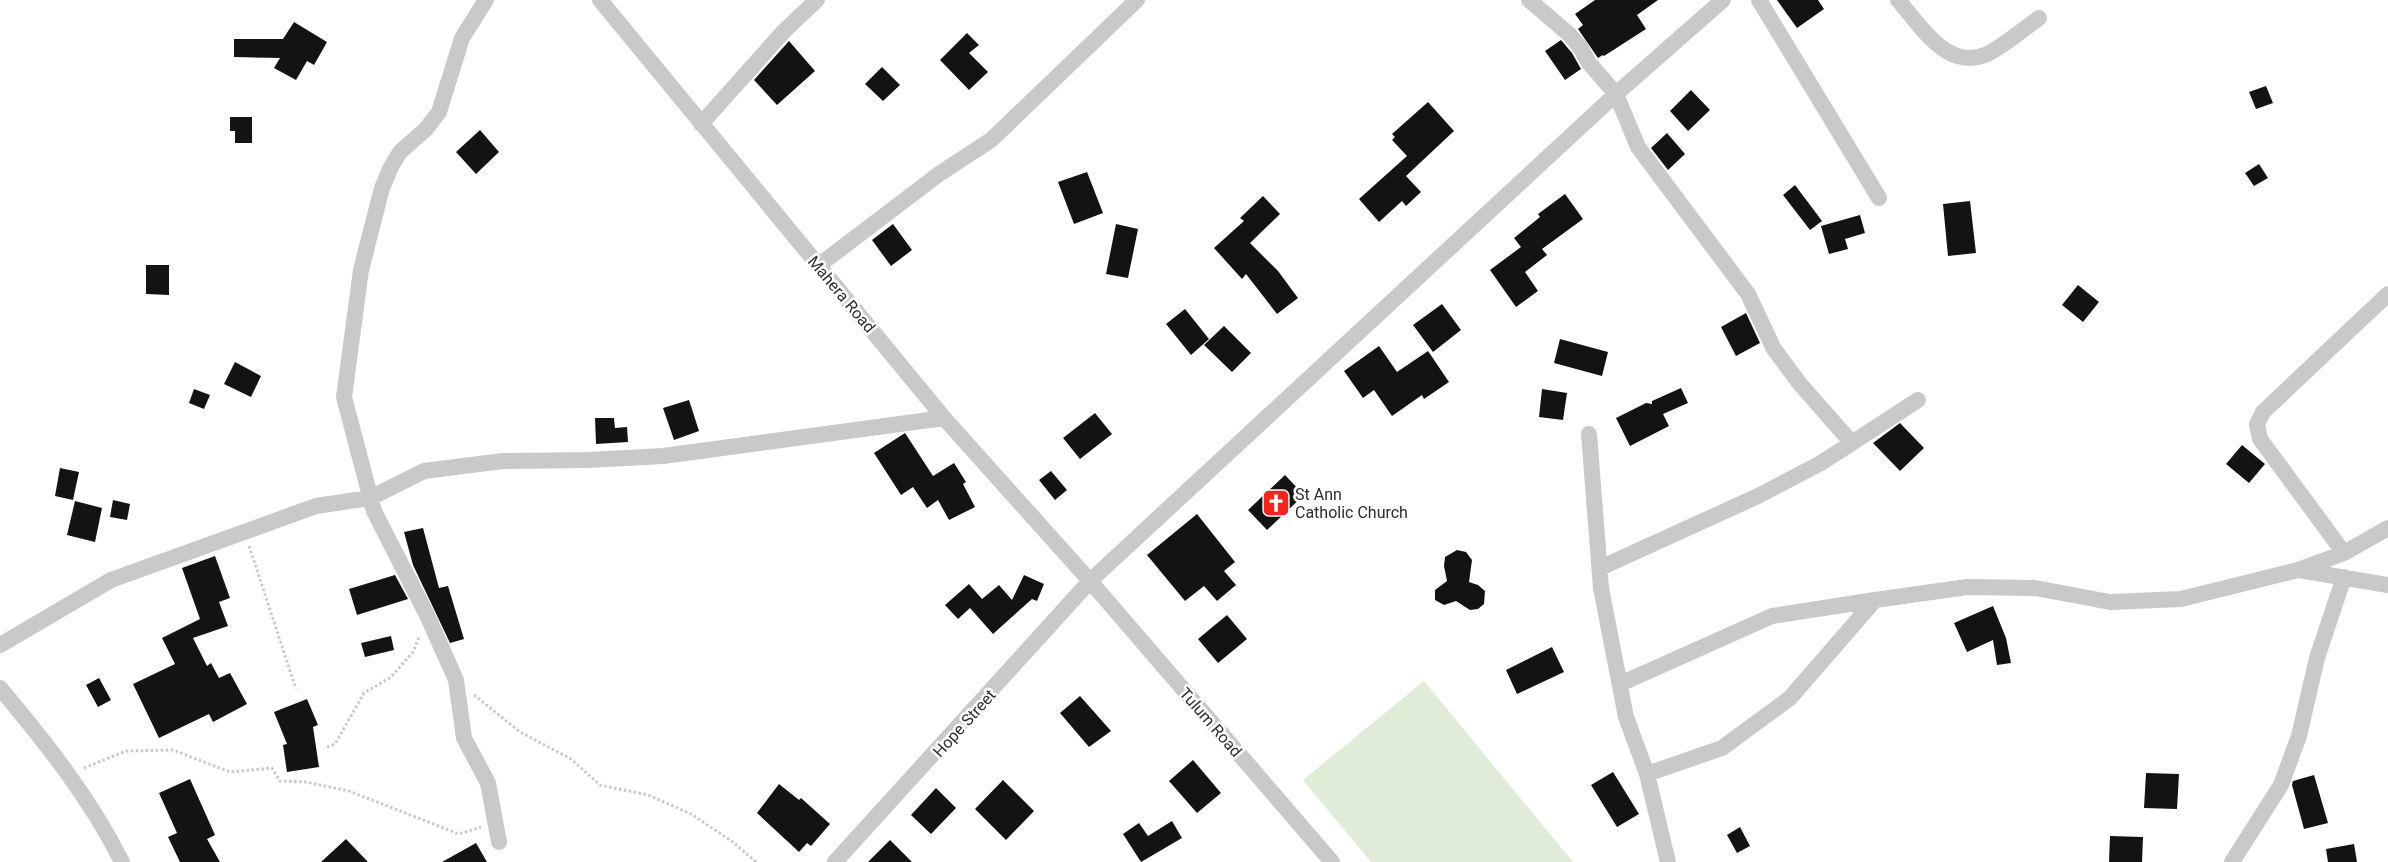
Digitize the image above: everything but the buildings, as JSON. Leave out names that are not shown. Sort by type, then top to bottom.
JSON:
[{"type":"street","points":[[486,0],[459,45],[439,112],[426,129],[400,152],[391,166],[382,188],[361,270],[344,398],[374,510],[427,615],[456,680],[464,738],[488,783],[500,842]]},
{"type":"street","name":"Mahera Road","points":[[600,0],[944,418],[1090,581]]},
{"type":"street","points":[[701,124],[784,31],[817,0]]},
{"type":"street","points":[[818,266],[939,174],[991,140],[1137,0]]},
{"type":"street","points":[[1529,0],[1569,34],[1580,47],[1589,63],[1616,94],[1638,147],[1748,294],[1774,350],[1800,384],[1852,443]]},
{"type":"street","name":"Hope Street","points":[[835,862],[1090,581],[1616,94],[1723,0]]},
{"type":"street","points":[[1759,0],[1879,198]]},
{"type":"street","points":[[1898,0],[1940,47],[1960,59],[1985,55],[2039,18]]},
{"type":"street","points":[[2344,553],[2272,458],[2260,439],[2258,424],[2264,412],[2388,294]]},
{"type":"street","points":[[1600,568],[1758,496],[1821,462],[1918,400]]},
{"type":"street","points":[[0,645],[110,580],[316,506],[370,498],[424,471],[503,461],[588,460],[663,456],[944,418]]},
{"type":"street","points":[[1589,434],[1602,588],[1626,718],[1647,774],[1668,862]]},
{"type":"street","points":[[1620,684],[1772,616],[1966,587],[2035,588],[2110,602],[2181,599],[2298,570],[2344,553],[2388,528]]},
{"type":"street","points":[[2298,570],[2388,585]]},
{"type":"street","points":[[2232,862],[2281,785],[2299,736],[2317,658],[2344,577]]},
{"type":"street","name":"Tulum Road","points":[[1090,581],[1332,862]]},
{"type":"street","points":[[1647,774],[1722,748],[1790,698],[1875,600]]},
{"type":"street","points":[[0,688],[69,774],[107,832],[122,862]]},
{"type":"path","points":[[244,532],[296,689]]},
{"type":"path","points":[[327,747],[335,744],[364,693],[391,677],[413,652],[427,615]]},
{"type":"path","points":[[456,680],[520,732],[571,759],[600,785],[648,796],[692,814],[733,842],[756,862]]},
{"type":"path","points":[[69,774],[126,752],[173,750],[230,772],[272,768],[280,781],[306,782],[349,792],[459,834],[496,822]]},
{"type":"green space","points":[[1424,681],[1573,862],[1371,862],[1303,780]]},
{"type":"place","name":"St Ann Catholic Church","points":[[1276,503]]}]
